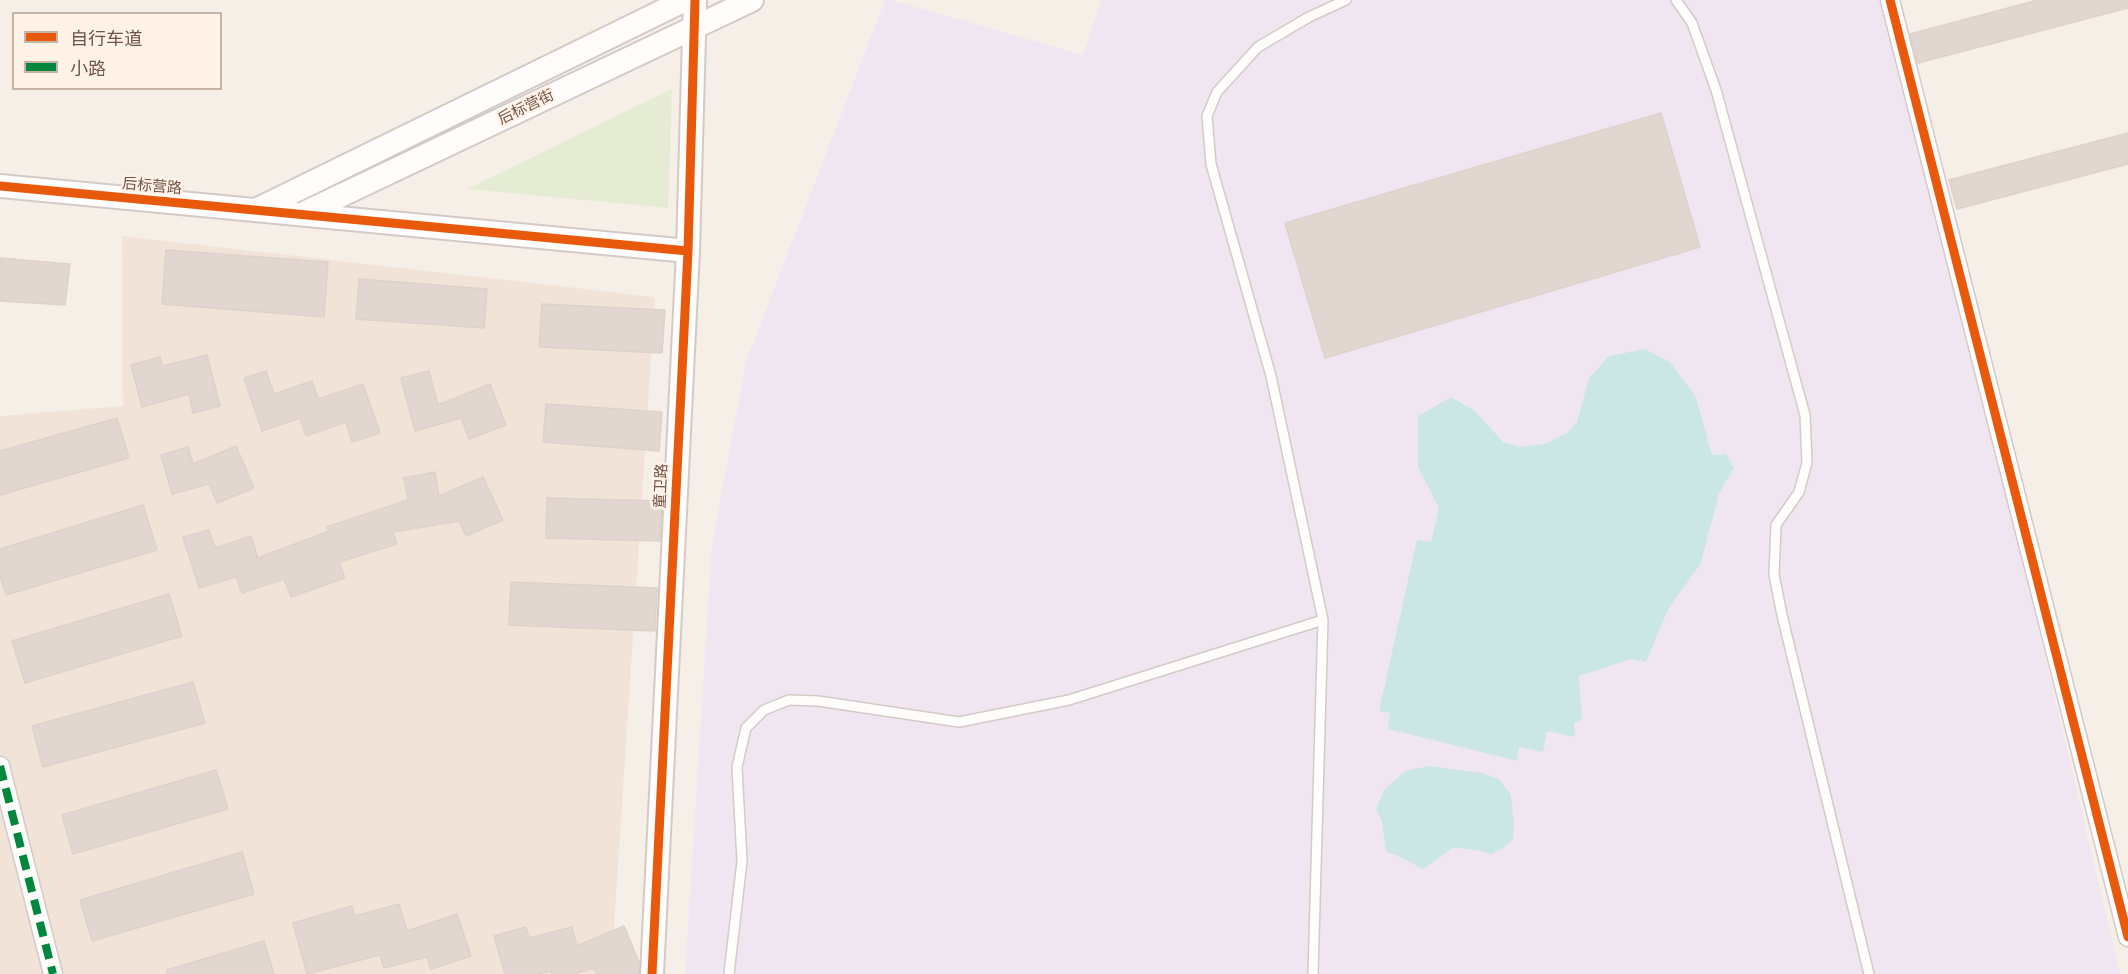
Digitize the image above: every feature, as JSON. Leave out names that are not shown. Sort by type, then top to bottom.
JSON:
[{"type":"street","name":"后标营街","points":[[255,211],[685,0]]},
{"type":"street","name":"童卫路","points":[[652,974],[688,251],[695,0]]},
{"type":"street","name":"后标营街","points":[[301,215],[752,0]]},
{"type":"street","points":[[1890,0],[2128,937]]},
{"type":"street","name":"后标营路","points":[[0,186],[688,251]]},
{"type":"street","points":[[0,766],[53,974]]},
{"type":"lane","points":[[1313,974],[1323,620],[1271,376],[1211,164],[1207,117],[1217,92],[1258,47],[1309,17],[1346,0]]},
{"type":"lane","points":[[1676,0],[1692,23],[1716,90],[1805,415],[1807,463],[1799,492],[1776,525],[1774,574],[1869,974]]},
{"type":"lane","points":[[729,974],[742,861],[738,767],[746,728],[764,710],[789,699],[818,700],[959,722],[1069,700],[1323,620]]},
{"type":"shaded area","points":[[885,0],[1083,55],[1102,0],[1880,0],[1989,419],[2120,974],[685,974],[712,545],[746,362]]},
{"type":"shaded area","points":[[122,236],[655,297],[611,974],[0,974],[0,416],[123,406]]},
{"type":"green space","points":[[672,89],[668,208],[467,189]]},
{"type":"water","points":[[1645,349],[1670,362],[1696,397],[1712,455],[1726,454],[1734,468],[1719,493],[1701,563],[1668,609],[1646,662],[1631,659],[1579,676],[1582,719],[1574,723],[1575,737],[1547,731],[1543,752],[1519,747],[1517,761],[1388,729],[1390,713],[1379,711],[1417,540],[1431,542],[1439,508],[1418,467],[1418,416],[1451,397],[1475,411],[1503,442],[1520,447],[1545,444],[1567,433],[1577,422],[1589,378],[1609,356]]},
{"type":"water","points":[[1429,766],[1482,773],[1499,779],[1511,795],[1513,839],[1502,849],[1491,854],[1454,847],[1423,869],[1386,852],[1382,821],[1376,809],[1384,790],[1405,771]]},
{"type":"building","points":[[2038,0],[2128,0],[2128,8],[1918,63],[1910,34]]},
{"type":"building","points":[[1661,113],[1700,247],[1325,358],[1285,223]]},
{"type":"building","points":[[2128,133],[2128,164],[1957,209],[1949,180]]},
{"type":"building","points":[[166,250],[328,262],[324,317],[162,304]]},
{"type":"building","points":[[0,258],[70,264],[65,305],[0,301]]},
{"type":"building","points":[[359,279],[487,289],[484,328],[356,319]]},
{"type":"building","points":[[542,304],[665,310],[662,353],[539,347]]},
{"type":"building","points":[[207,355],[220,406],[193,413],[189,394],[142,407],[131,365],[160,357],[162,366]]},
{"type":"building","points":[[266,371],[274,394],[312,381],[318,399],[363,384],[380,433],[352,442],[346,422],[306,436],[300,418],[262,431],[244,378]]},
{"type":"building","points":[[429,371],[438,405],[490,384],[506,425],[469,439],[461,418],[415,431],[401,378]]},
{"type":"building","points":[[546,404],[662,412],[659,451],[543,442]]},
{"type":"building","points":[[117,418],[129,458],[0,495],[0,451]]},
{"type":"building","points":[[236,446],[254,488],[217,503],[209,484],[172,494],[161,455],[188,447],[193,464]]},
{"type":"building","points":[[435,472],[439,496],[483,477],[503,520],[466,536],[459,521],[393,532],[397,544],[339,562],[345,578],[291,597],[284,579],[242,593],[236,577],[199,588],[183,537],[209,530],[215,548],[251,536],[258,558],[329,531],[327,527],[408,500],[404,478]]},
{"type":"building","points":[[547,498],[662,501],[660,541],[546,538]]},
{"type":"building","points":[[143,505],[157,550],[6,595],[0,576],[0,549]]},
{"type":"building","points":[[511,582],[657,588],[655,631],[509,625]]},
{"type":"building","points":[[169,594],[182,636],[25,683],[12,641]]},
{"type":"building","points":[[193,682],[205,723],[43,767],[32,726]]},
{"type":"building","points":[[216,770],[228,809],[73,854],[62,815]]},
{"type":"building","points":[[242,852],[254,894],[92,941],[80,900]]},
{"type":"building","points":[[399,904],[407,931],[457,914],[471,956],[431,969],[427,957],[384,968],[380,955],[307,974],[293,923],[352,906],[355,916]]},
{"type":"building","points":[[624,926],[639,962],[639,974],[596,974],[594,968],[574,974],[552,974],[551,971],[538,974],[505,974],[494,936],[526,927],[529,938],[572,927],[577,946]]},
{"type":"building","points":[[264,941],[274,974],[168,974],[167,970]]},
{"type":"marked path","points":[[0,766],[53,974]]},
{"type":"cycle path","points":[[652,974],[688,251],[695,0]]},
{"type":"cycle path","points":[[1890,0],[2128,937]]},
{"type":"cycle path","points":[[0,186],[688,251]]}]
